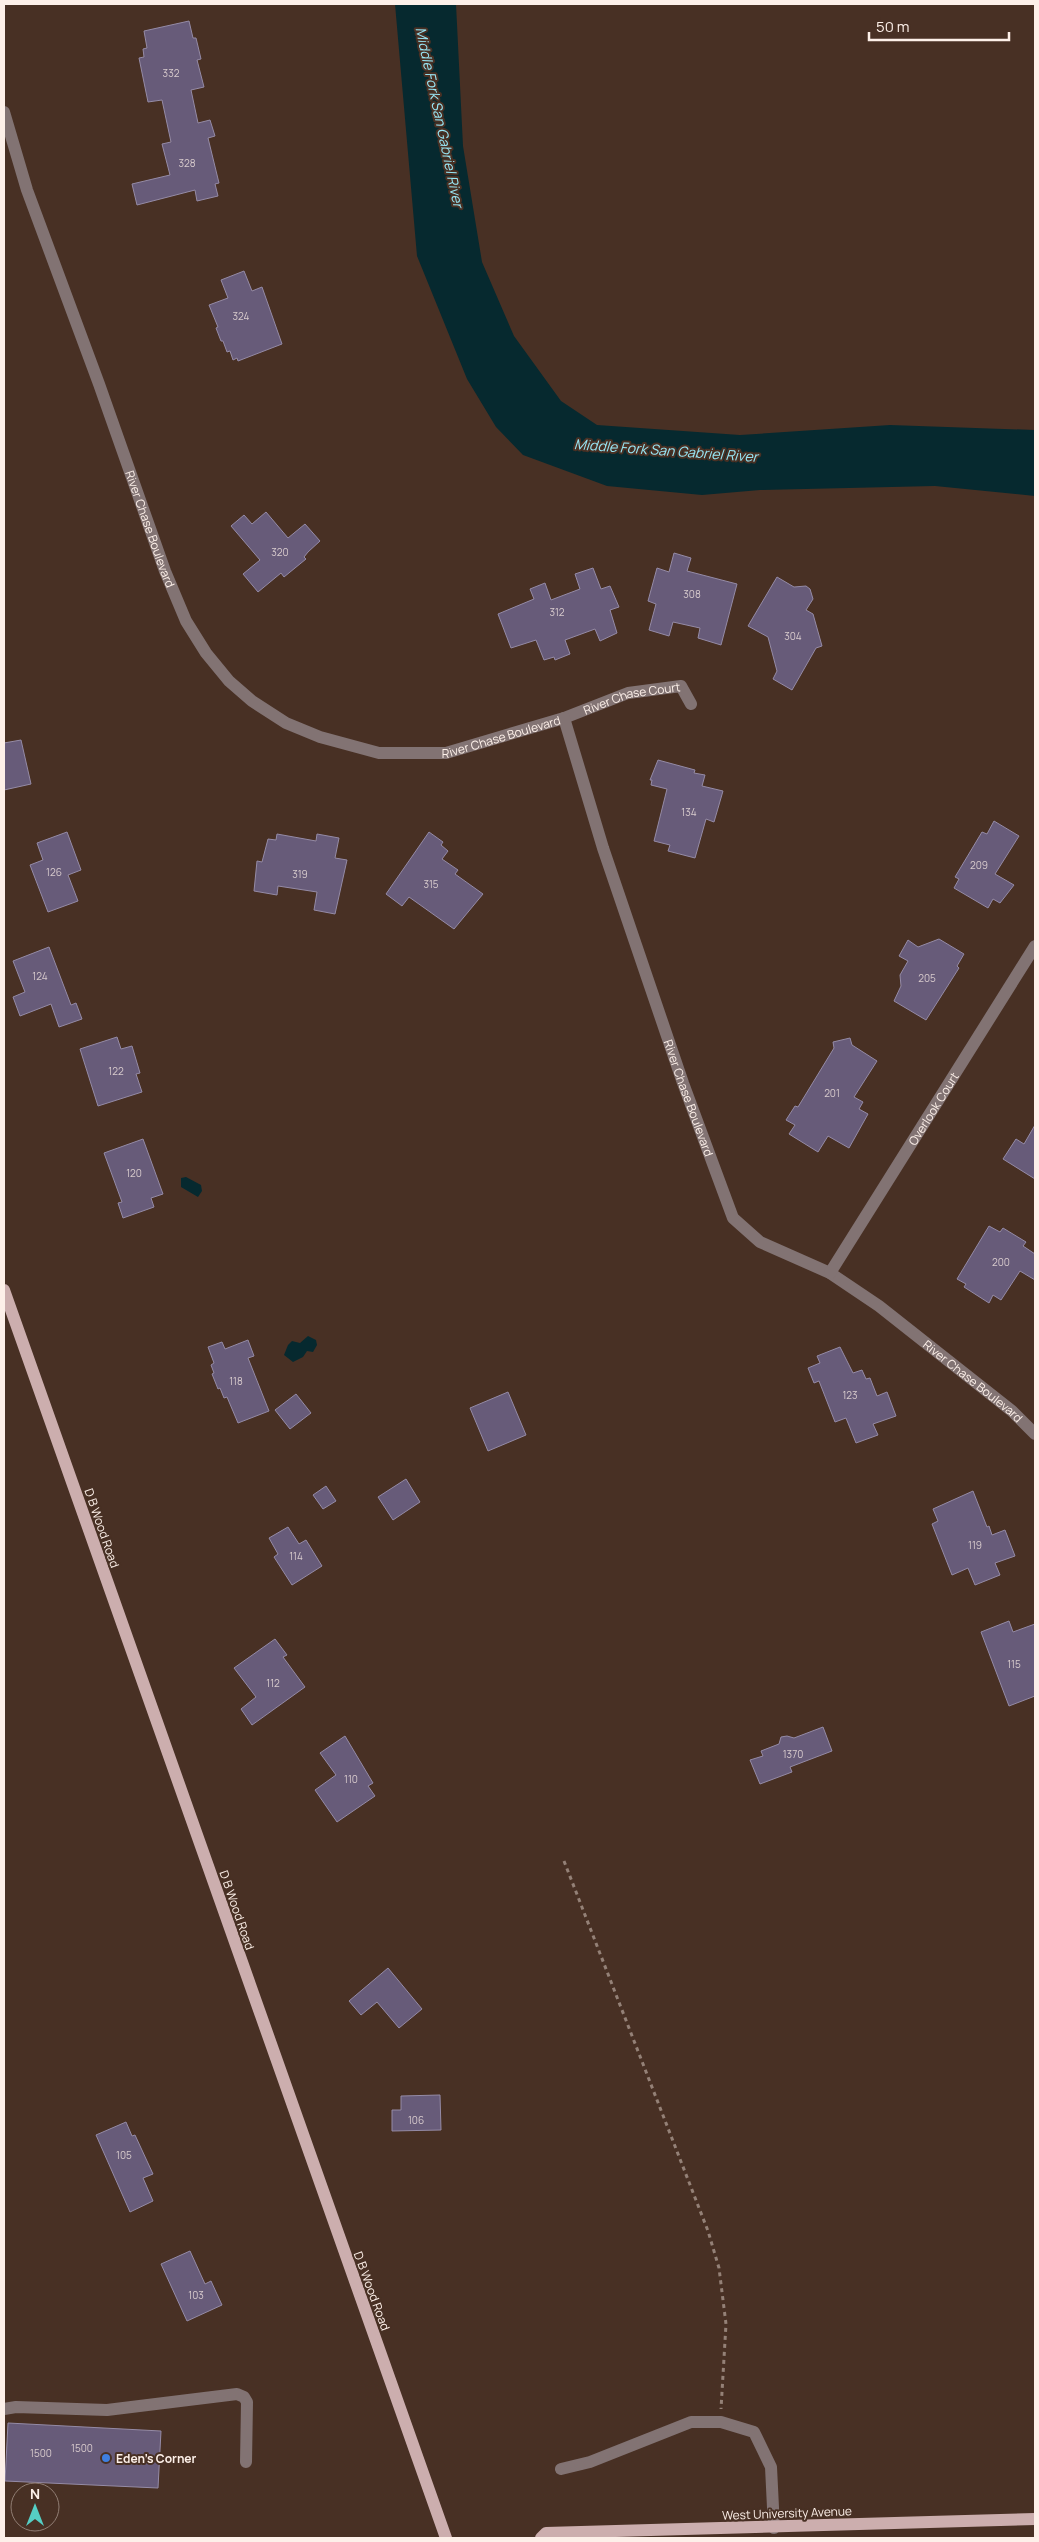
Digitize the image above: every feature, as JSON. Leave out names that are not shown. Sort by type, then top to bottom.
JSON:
[{"type":"main road","name":"D B Wood Road","points":[[4,1290],[446,2538]]},
{"type":"main road","name":"West University Avenue","points":[[541,2538],[546,2533],[774,2528],[1035,2519]]},
{"type":"street","name":"River Chase Boulevard","points":[[4,112],[27,190],[165,571],[186,621],[206,653],[229,681],[252,701],[286,723],[320,737],[379,753],[446,753],[564,718],[603,848],[683,1083],[733,1218],[746,1232],[760,1242],[830,1273],[906,1326],[1012,1411],[1035,1434]]},
{"type":"street","name":"River Chase Court","points":[[564,718],[628,693],[681,686],[691,704]]},
{"type":"street","name":"Overlook Court","points":[[830,1273],[1035,946]]},
{"type":"street","points":[[4,2409],[16,2407],[107,2410],[237,2394],[244,2397],[247,2402],[246,2462]]},
{"type":"street","points":[[561,2469],[590,2462],[691,2422],[721,2422],[754,2432],[771,2467],[774,2528]]},
{"type":"path","points":[[564,1861],[708,2231],[718,2268],[726,2324],[721,2422]]},
{"type":"water","name":"Middle Fork San Gabriel River","points":[[395,4],[456,4],[463,146],[482,262],[514,336],[561,401],[597,425],[740,435],[890,425],[1035,430],[1035,496],[935,486],[760,490],[702,495],[607,486],[523,455],[496,427],[467,379],[417,256]]},
{"type":"water","points":[[186,1177],[201,1185],[202,1191],[198,1197],[181,1187],[181,1178]]},
{"type":"water","points":[[308,1336],[316,1340],[317,1345],[313,1352],[307,1351],[303,1357],[293,1362],[284,1355],[292,1341],[300,1343]]},
{"type":"building","points":[[189,21],[193,38],[196,38],[201,59],[197,60],[204,87],[191,90],[198,123],[210,120],[215,136],[208,138],[219,183],[215,184],[218,196],[197,201],[195,190],[137,205],[132,184],[170,175],[162,144],[171,142],[162,100],[148,102],[139,58],[144,57],[143,49],[147,48],[144,31]]},
{"type":"building","points":[[244,271],[252,291],[262,287],[282,344],[238,361],[237,358],[233,360],[230,351],[227,352],[223,341],[221,341],[216,328],[218,327],[209,305],[228,298],[221,280]]},
{"type":"building","points":[[266,512],[288,538],[305,524],[320,541],[304,557],[306,559],[284,577],[281,573],[258,592],[243,574],[260,560],[231,526],[244,515],[252,524]]},
{"type":"building","points":[[674,553],[691,558],[687,571],[737,584],[721,645],[698,638],[700,628],[673,622],[669,636],[649,630],[656,604],[648,601],[657,568],[669,572]]},
{"type":"building","points":[[593,568],[601,589],[610,586],[619,607],[610,610],[617,633],[600,641],[595,629],[565,640],[570,654],[555,660],[554,657],[544,660],[536,640],[511,648],[498,614],[534,599],[530,589],[545,583],[551,600],[580,589],[575,574]]},
{"type":"building","points":[[777,577],[794,587],[806,586],[810,589],[813,599],[806,610],[813,614],[822,646],[816,648],[792,690],[773,679],[777,671],[768,637],[748,626]]},
{"type":"building","points":[[21,740],[31,784],[4,790],[4,743]]},
{"type":"building","points":[[658,760],[695,770],[694,773],[705,775],[702,786],[723,791],[714,822],[706,819],[695,858],[668,851],[670,845],[654,841],[667,789],[651,785],[652,780],[650,780]]},
{"type":"building","points":[[994,821],[1019,836],[995,874],[1014,885],[1000,903],[993,899],[988,908],[954,888],[959,879],[955,877],[982,832],[987,834]]},
{"type":"building","points":[[67,832],[81,870],[68,875],[78,901],[48,912],[30,865],[43,860],[37,843]]},
{"type":"building","points":[[429,832],[443,842],[441,845],[448,851],[442,859],[458,870],[455,874],[483,894],[454,929],[409,897],[402,906],[386,894]]},
{"type":"building","points":[[277,834],[316,841],[317,834],[339,838],[335,858],[347,860],[335,914],[314,910],[317,892],[278,886],[277,895],[254,891],[257,861],[262,862],[268,839],[276,840]]},
{"type":"building","points":[[939,939],[964,954],[957,966],[959,968],[926,1020],[894,1001],[901,986],[900,975],[908,961],[899,956],[908,940],[918,947]]},
{"type":"building","points":[[49,947],[71,1005],[76,1003],[82,1019],[59,1027],[51,1004],[20,1016],[13,997],[25,992],[13,961]]},
{"type":"building","points":[[117,1037],[121,1049],[132,1046],[140,1073],[136,1074],[142,1092],[98,1106],[80,1049]]},
{"type":"building","points":[[850,1038],[852,1045],[877,1061],[854,1097],[863,1102],[859,1109],[868,1114],[849,1148],[828,1136],[818,1152],[789,1134],[795,1125],[786,1120],[795,1106],[798,1107],[834,1048],[833,1042]]},
{"type":"building","points":[[1035,1125],[1035,1179],[1003,1159],[1016,1139],[1024,1144]]},
{"type":"building","points":[[143,1139],[163,1194],[151,1198],[154,1207],[123,1218],[118,1203],[122,1202],[104,1153]]},
{"type":"building","points":[[989,1226],[1000,1232],[1003,1228],[1026,1242],[1023,1246],[1035,1254],[1035,1280],[1020,1271],[1001,1300],[993,1295],[989,1303],[964,1287],[966,1284],[957,1279]]},
{"type":"building","points":[[248,1340],[254,1356],[248,1358],[269,1411],[238,1423],[227,1397],[224,1398],[220,1388],[218,1389],[212,1374],[214,1373],[211,1365],[214,1363],[208,1347],[222,1342],[225,1349]]},
{"type":"building","points":[[840,1347],[853,1373],[862,1370],[866,1379],[870,1378],[877,1396],[887,1392],[896,1416],[873,1424],[878,1435],[856,1443],[846,1418],[835,1422],[819,1381],[814,1383],[808,1368],[820,1363],[817,1356]]},
{"type":"building","points":[[508,1392],[526,1435],[488,1451],[470,1408]]},
{"type":"building","points":[[296,1394],[311,1413],[290,1429],[275,1410]]},
{"type":"building","points":[[406,1479],[420,1502],[393,1520],[378,1497]]},
{"type":"building","points":[[326,1486],[336,1501],[323,1509],[313,1495]]},
{"type":"building","points":[[973,1491],[992,1535],[1005,1530],[1015,1556],[995,1563],[1000,1575],[975,1585],[968,1568],[952,1575],[932,1524],[938,1521],[933,1509]]},
{"type":"building","points":[[288,1527],[299,1544],[306,1540],[322,1566],[292,1585],[274,1557],[278,1554],[269,1538]]},
{"type":"building","points":[[1009,1621],[1013,1632],[1035,1624],[1035,1696],[1009,1706],[981,1632]]},
{"type":"building","points":[[275,1639],[287,1655],[283,1657],[305,1687],[252,1725],[241,1709],[256,1697],[234,1668]]},
{"type":"building","points":[[823,1727],[832,1751],[790,1767],[792,1772],[760,1784],[750,1760],[763,1756],[761,1751],[779,1744],[781,1737],[794,1738]]},
{"type":"building","points":[[345,1736],[373,1783],[368,1786],[375,1796],[337,1822],[315,1790],[336,1775],[320,1753]]},
{"type":"building","points":[[388,1968],[422,2009],[399,2028],[377,2002],[361,2015],[349,2001]]},
{"type":"building","points":[[440,2095],[441,2130],[392,2131],[392,2110],[401,2110],[401,2096]]},
{"type":"building","points":[[126,2122],[132,2136],[135,2135],[153,2174],[143,2178],[153,2201],[130,2212],[96,2135]]},
{"type":"building","points":[[190,2251],[205,2284],[211,2281],[222,2305],[187,2321],[161,2264]]},
{"type":"building","points":[[8,2423],[161,2431],[158,2488],[60,2484],[60,2482],[5,2481]]},
{"type":"place","name":"Eden's Corner","points":[[106,2458]]}]
